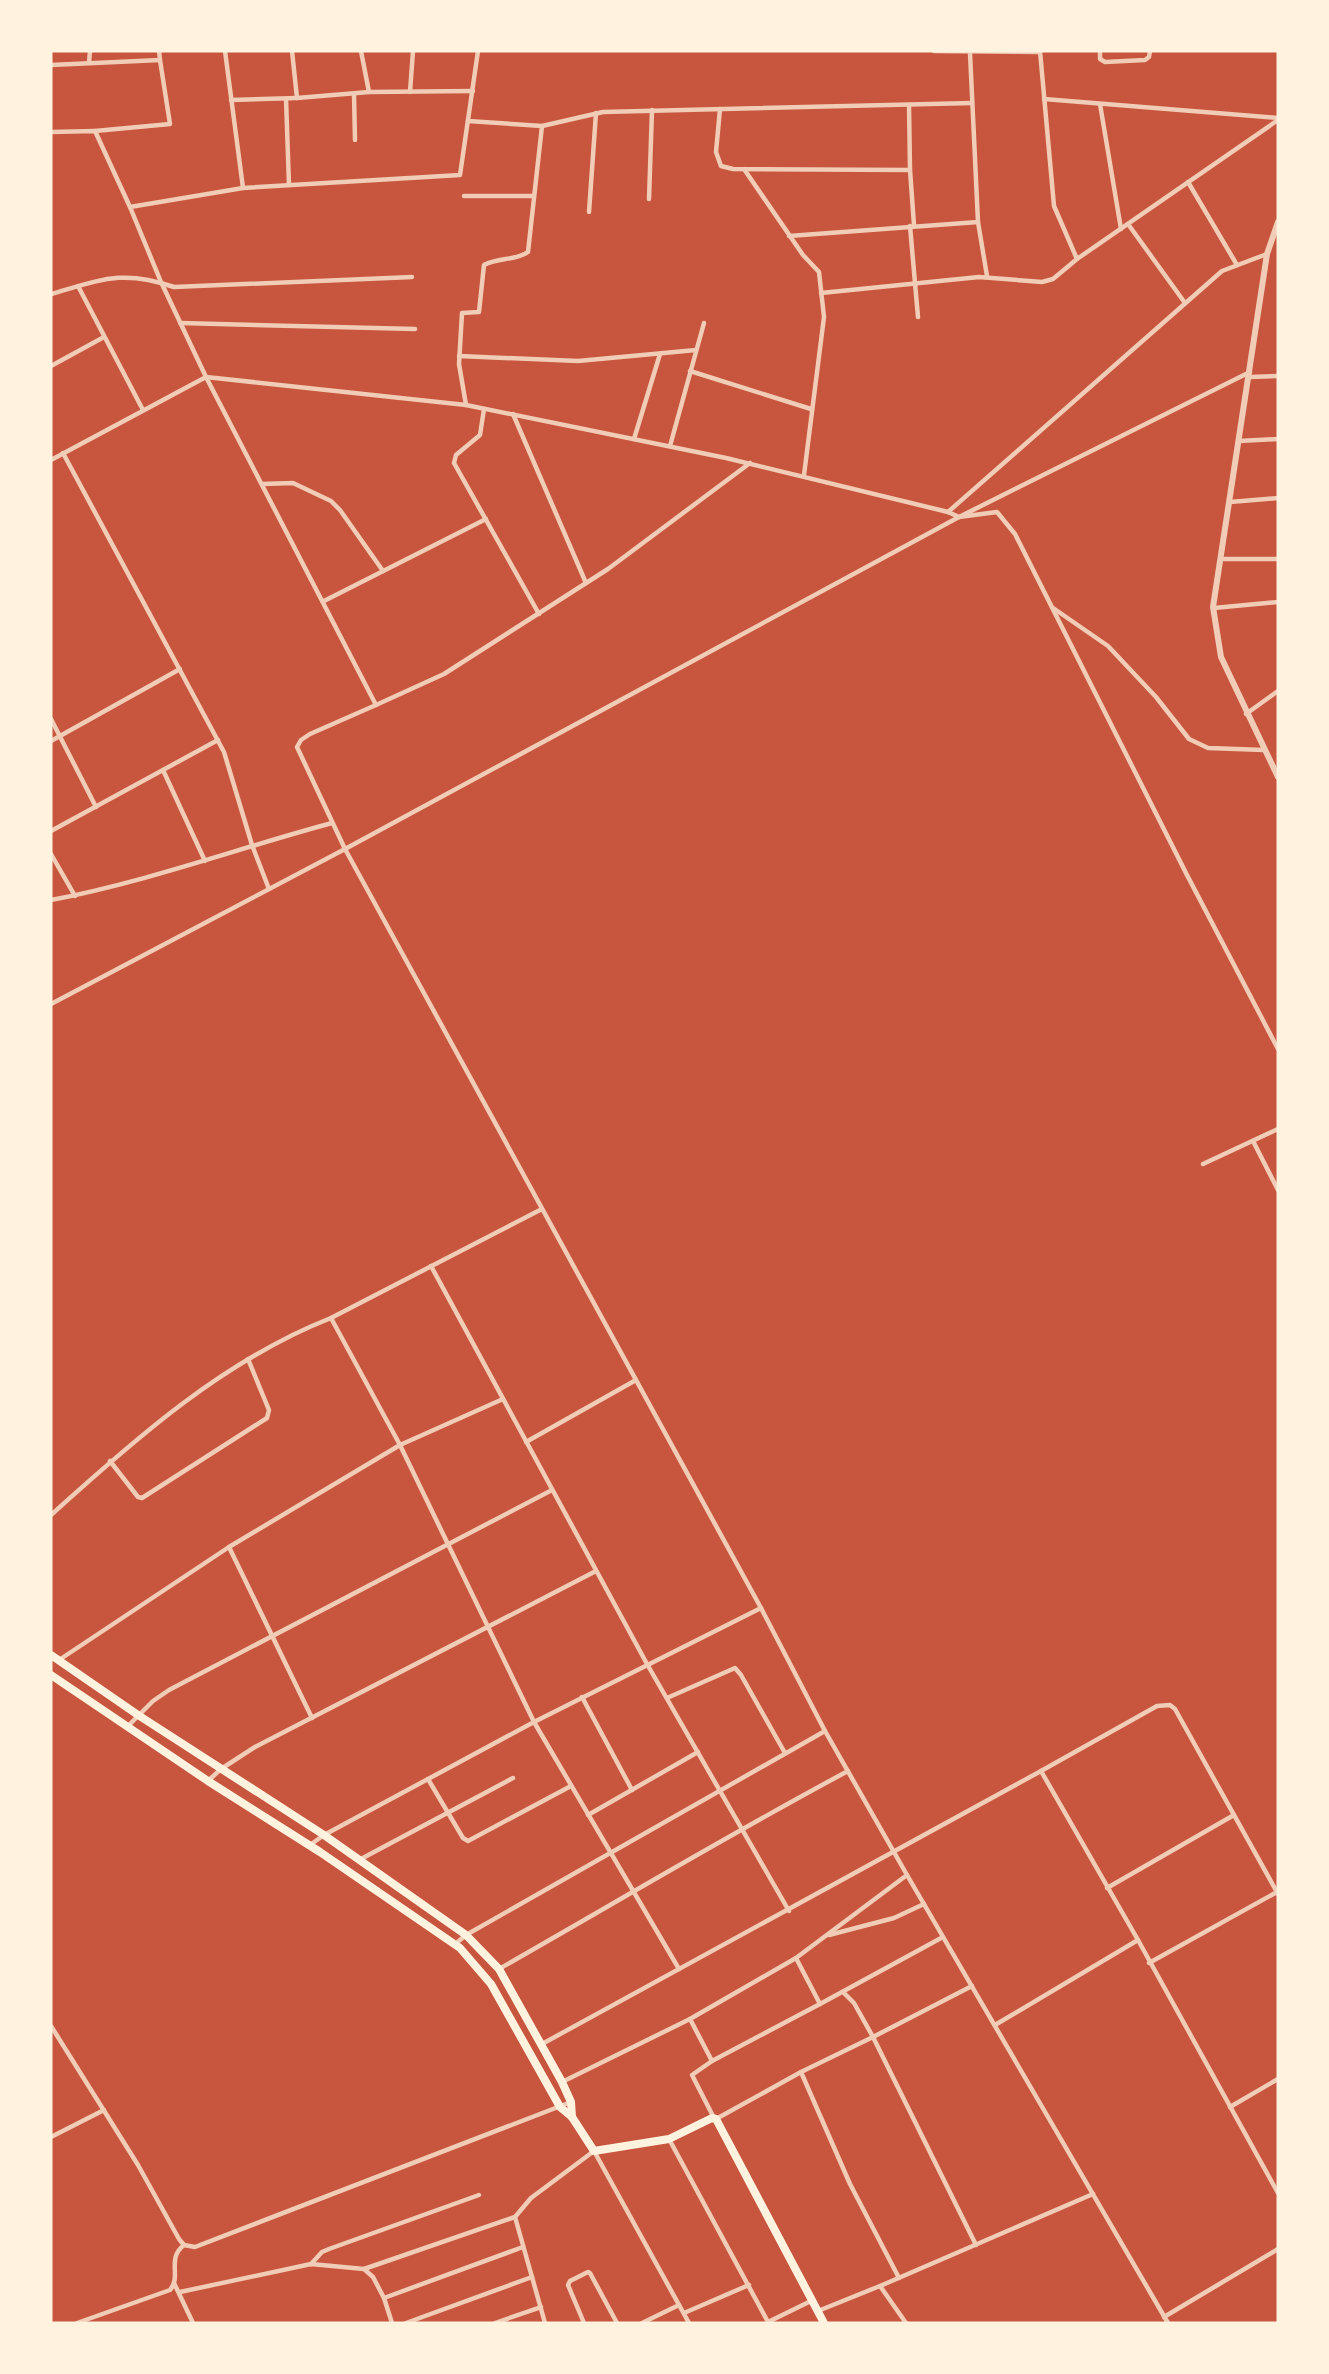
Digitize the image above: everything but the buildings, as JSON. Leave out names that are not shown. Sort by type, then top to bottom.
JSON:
[{"type":"main road","points":[[51,1655],[138,1715],[324,1835],[466,1935],[499,1969],[562,2082],[571,2102],[572,2117]]},
{"type":"main road","points":[[51,1675],[208,1781],[310,1845],[468,1956],[491,1984],[560,2108],[572,2117],[594,2151],[669,2139],[715,2119],[824,2323]]},
{"type":"street","points":[[89,63],[90,51]]},
{"type":"street","points":[[51,132],[95,131],[170,124],[159,51]]},
{"type":"street","points":[[225,51],[243,188]]},
{"type":"street","points":[[292,51],[297,98]]},
{"type":"street","points":[[361,51],[369,92]]},
{"type":"street","points":[[410,92],[412,51]]},
{"type":"street","points":[[130,207],[243,188],[460,175],[478,51]]},
{"type":"street","points":[[934,51],[1040,51],[1054,206],[1077,259]]},
{"type":"street","points":[[1100,51],[1100,59],[1105,62],[1144,60],[1149,57],[1150,51]]},
{"type":"street","points":[[966,52],[972,103],[978,222],[987,276]]},
{"type":"street","points":[[51,65],[160,60]]},
{"type":"street","points":[[231,100],[286,99],[369,92],[473,91]]},
{"type":"street","points":[[354,94],[355,140]]},
{"type":"street","points":[[286,99],[289,185]]},
{"type":"street","points":[[1044,99],[1278,119]]},
{"type":"street","points":[[468,121],[542,126],[597,113],[652,110],[972,103]]},
{"type":"street","points":[[1100,104],[1120,229]]},
{"type":"street","points":[[909,105],[912,225],[918,317]]},
{"type":"street","points":[[720,109],[716,152],[721,166],[733,169],[910,170]]},
{"type":"street","points":[[649,199],[652,110]]},
{"type":"street","points":[[589,212],[597,113]]},
{"type":"street","points":[[821,293],[987,276],[1048,282],[1077,259],[1278,119]]},
{"type":"street","points":[[466,405],[459,370],[462,313],[479,312],[484,265],[492,260],[521,258],[528,252],[542,126]]},
{"type":"street","points":[[95,131],[130,207],[160,282],[206,377],[376,705]]},
{"type":"street","points":[[744,169],[789,236],[819,272],[824,317],[804,475]]},
{"type":"street","points":[[1188,182],[1237,266]]},
{"type":"street","points":[[464,196],[534,196]]},
{"type":"street","points":[[789,236],[912,225],[978,222]]},
{"type":"street","points":[[1278,222],[1268,254],[1214,608],[1221,657],[1246,714],[1278,777]]},
{"type":"street","points":[[1128,224],[1185,303]]},
{"type":"street","points":[[948,512],[1221,271],[1268,254]]},
{"type":"street","points":[[51,294],[113,276],[141,278],[174,287],[412,277]]},
{"type":"street","points":[[78,286],[143,410]]},
{"type":"street","points":[[180,323],[415,329]]},
{"type":"street","points":[[670,446],[704,323]]},
{"type":"street","points":[[51,366],[104,337]]},
{"type":"street","points":[[459,356],[578,361],[696,350]]},
{"type":"street","points":[[634,439],[660,354]]},
{"type":"street","points":[[690,371],[811,409]]},
{"type":"street","points":[[51,1004],[345,849],[959,517],[1249,374],[1278,376]]},
{"type":"street","points":[[51,460],[206,377],[466,405],[804,475],[948,512],[959,517],[997,512],[1015,534],[1187,875],[1278,1049]]},
{"type":"street","points":[[484,409],[480,435],[454,459],[539,614]]},
{"type":"street","points":[[513,414],[586,583]]},
{"type":"street","points":[[1239,441],[1278,439]]},
{"type":"street","points":[[63,453],[224,752],[252,845],[269,889]]},
{"type":"street","points":[[750,463],[586,583],[444,674],[310,734],[301,740],[297,747],[345,849],[825,1731],[1168,2323]]},
{"type":"street","points":[[262,484],[288,482],[331,501],[340,510],[383,571]]},
{"type":"street","points":[[1230,502],[1278,498]]},
{"type":"street","points":[[324,601],[486,519]]},
{"type":"street","points":[[1221,559],[1278,559]]},
{"type":"street","points":[[1214,608],[1278,602]]},
{"type":"street","points":[[1051,607],[1108,646],[1156,698],[1189,739],[1209,748],[1264,750]]},
{"type":"street","points":[[51,741],[180,669]]},
{"type":"street","points":[[1246,714],[1278,691]]},
{"type":"street","points":[[51,719],[96,807]]},
{"type":"street","points":[[51,831],[218,740]]},
{"type":"street","points":[[163,770],[205,861]]},
{"type":"street","points":[[51,900],[75,896],[205,861],[252,845],[332,823]]},
{"type":"street","points":[[51,854],[75,896]]},
{"type":"street","points":[[1203,1164],[1278,1129]]},
{"type":"street","points":[[1253,1141],[1278,1190]]},
{"type":"street","points":[[51,1515],[110,1461],[211,1383],[248,1359],[308,1326],[331,1317],[542,1209]]},
{"type":"street","points":[[430,1266],[647,1664],[789,1911]]},
{"type":"street","points":[[331,1317],[400,1445],[534,1722],[679,1969]]},
{"type":"street","points":[[110,1461],[138,1497],[142,1498],[267,1418],[269,1410],[248,1359]]},
{"type":"street","points":[[526,1442],[636,1380]]},
{"type":"street","points":[[59,1660],[229,1547],[400,1445],[502,1399]]},
{"type":"street","points":[[127,1727],[169,1690],[552,1490]]},
{"type":"street","points":[[229,1547],[312,1718]]},
{"type":"street","points":[[208,1781],[255,1747],[596,1571]]},
{"type":"street","points":[[310,1845],[324,1835],[534,1722],[760,1608]]},
{"type":"street","points":[[667,1698],[735,1668],[785,1753]]},
{"type":"street","points":[[582,1697],[632,1790]]},
{"type":"street","points":[[542,2044],[789,1911],[1157,1706],[1170,1705],[1175,1709],[1278,1893],[1149,1964]]},
{"type":"street","points":[[454,1945],[466,1935],[825,1731]]},
{"type":"street","points":[[588,1815],[698,1752]]},
{"type":"street","points":[[499,1969],[634,1893],[741,1828],[848,1771]]},
{"type":"street","points":[[1041,1771],[1278,2193]]},
{"type":"street","points":[[359,1860],[513,1778]]},
{"type":"street","points":[[428,1779],[463,1838],[471,1840],[571,1786]]},
{"type":"street","points":[[1107,1888],[1234,1815]]},
{"type":"street","points":[[562,2082],[690,2019],[796,1958],[907,1875]]},
{"type":"street","points":[[826,1935],[894,1918],[924,1904]]},
{"type":"street","points":[[943,1937],[711,2061],[692,2075],[715,2119],[801,2072],[972,1986]]},
{"type":"street","points":[[995,2025],[1138,1941]]},
{"type":"street","points":[[796,1958],[820,2004]]},
{"type":"street","points":[[843,1992],[854,2003],[873,2037],[976,2245]]},
{"type":"street","points":[[690,2019],[711,2061]]},
{"type":"street","points":[[51,2026],[184,2245],[195,2247],[571,2102]]},
{"type":"street","points":[[801,2072],[850,2184],[899,2278]]},
{"type":"street","points":[[1230,2107],[1278,2079]]},
{"type":"street","points":[[51,2137],[104,2110]]},
{"type":"street","points":[[669,2139],[749,2285],[767,2323],[813,2300]]},
{"type":"street","points":[[180,2292],[311,2264],[364,2269],[515,2217],[531,2198],[594,2151],[689,2323]]},
{"type":"street","points":[[818,2310],[899,2278],[1093,2194]]},
{"type":"street","points":[[311,2264],[322,2252],[329,2249],[479,2195]]},
{"type":"street","points":[[515,2217],[545,2323]]},
{"type":"street","points":[[77,2323],[170,2290],[174,2283],[175,2256],[184,2245]]},
{"type":"street","points":[[384,2298],[523,2247]]},
{"type":"street","points":[[1164,2316],[1278,2249]]},
{"type":"street","points":[[364,2269],[373,2277],[384,2298],[392,2323]]},
{"type":"street","points":[[584,2323],[568,2283],[588,2272],[617,2323]]},
{"type":"street","points":[[406,2323],[532,2277]]},
{"type":"street","points":[[174,2283],[193,2323]]},
{"type":"street","points":[[684,2313],[749,2285]]},
{"type":"street","points":[[880,2286],[906,2323]]},
{"type":"street","points":[[642,2323],[679,2305]]},
{"type":"street","points":[[495,2323],[541,2307]]}]
